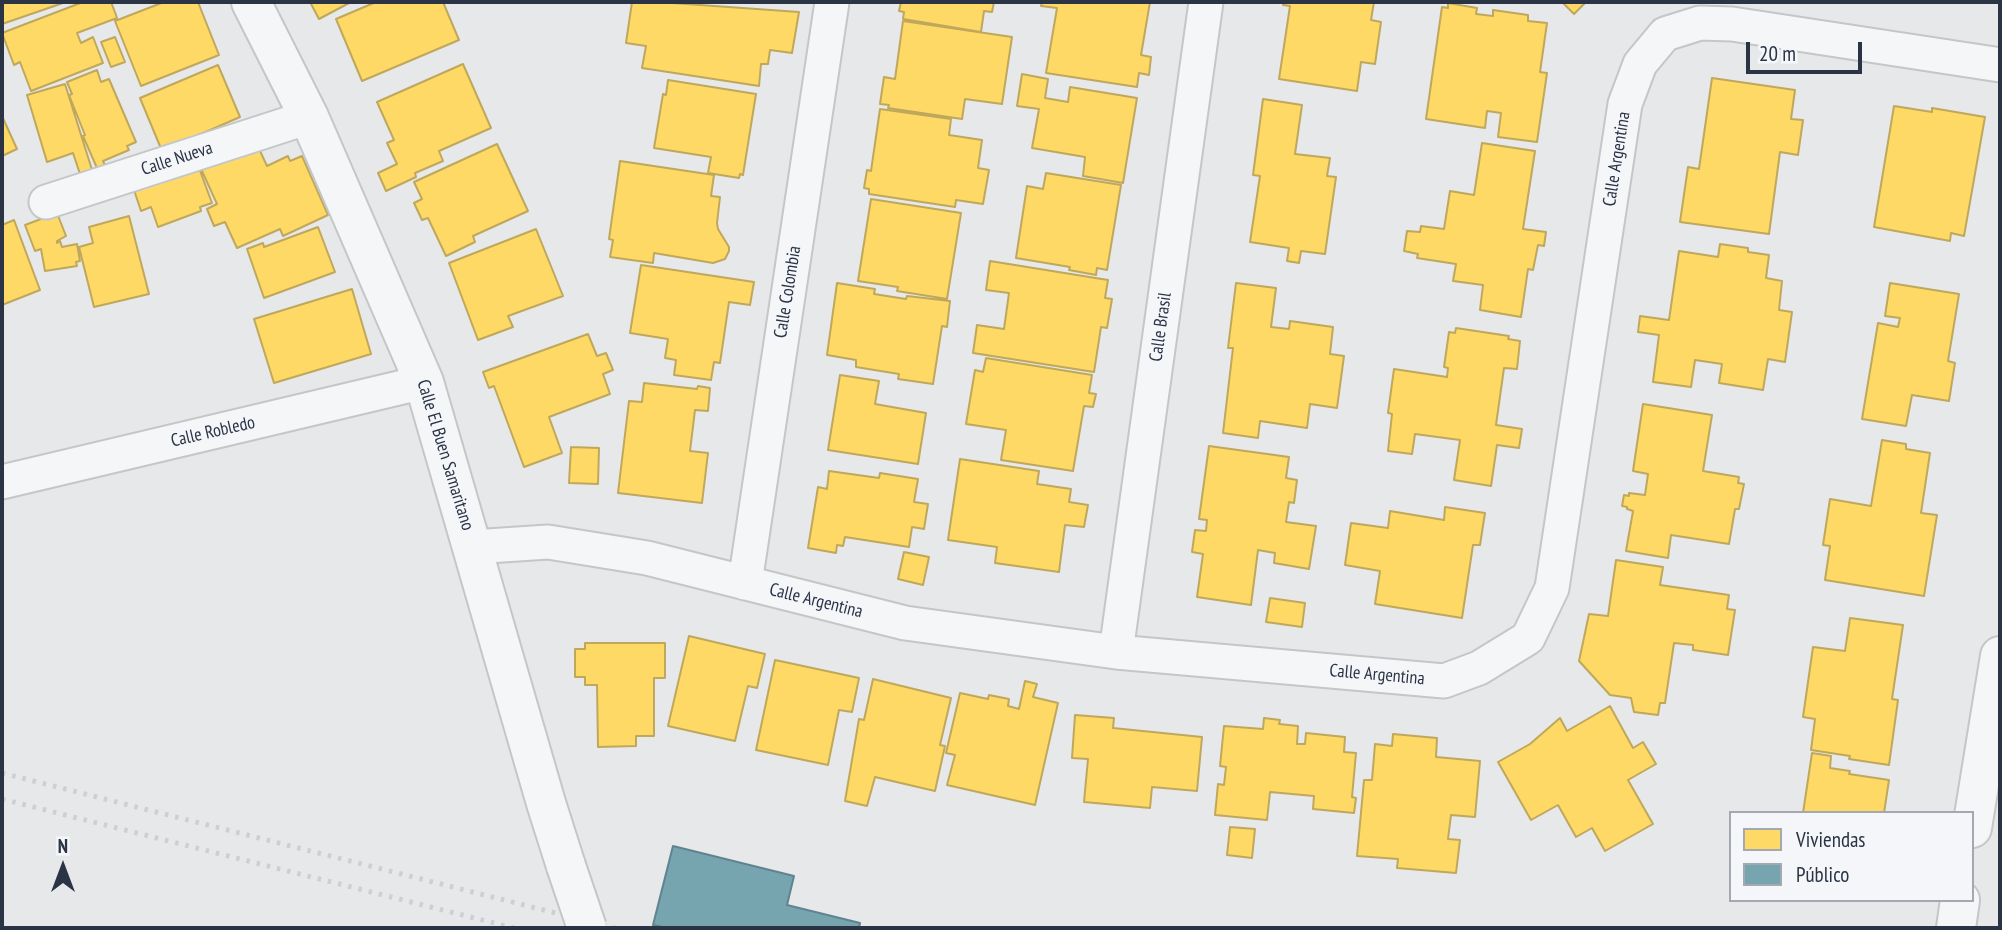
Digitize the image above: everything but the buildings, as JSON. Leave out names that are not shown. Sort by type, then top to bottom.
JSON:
[{"type":"street","name":"Calle El Buen Samaritano","points":[[251,2],[309,117],[424,382],[542,791],[587,928]]},
{"type":"street","name":"Calle Colombia","points":[[744,583],[832,2]]},
{"type":"street","name":"Calle Brasil","points":[[1116,652],[1206,2]]},
{"type":"street","name":"Calle Argentina","points":[[472,547],[548,542],[647,558],[905,623],[1116,652],[1444,681],[1479,668],[1528,638],[1552,588],[1626,104],[1640,64],[1665,34],[1700,23],[1732,24],[2000,65]]},
{"type":"street","name":"Calle Nueva","points":[[46,202],[309,117]]},
{"type":"street","name":"Calle Robledo","points":[[2,482],[424,382]]},
{"type":"street","points":[[1974,816],[2000,656]]},
{"type":"street","points":[[1956,928],[1961,902]]},
{"type":"railway","points":[[2,773],[615,928]]},
{"type":"railway","points":[[2,799],[514,928]]}]
